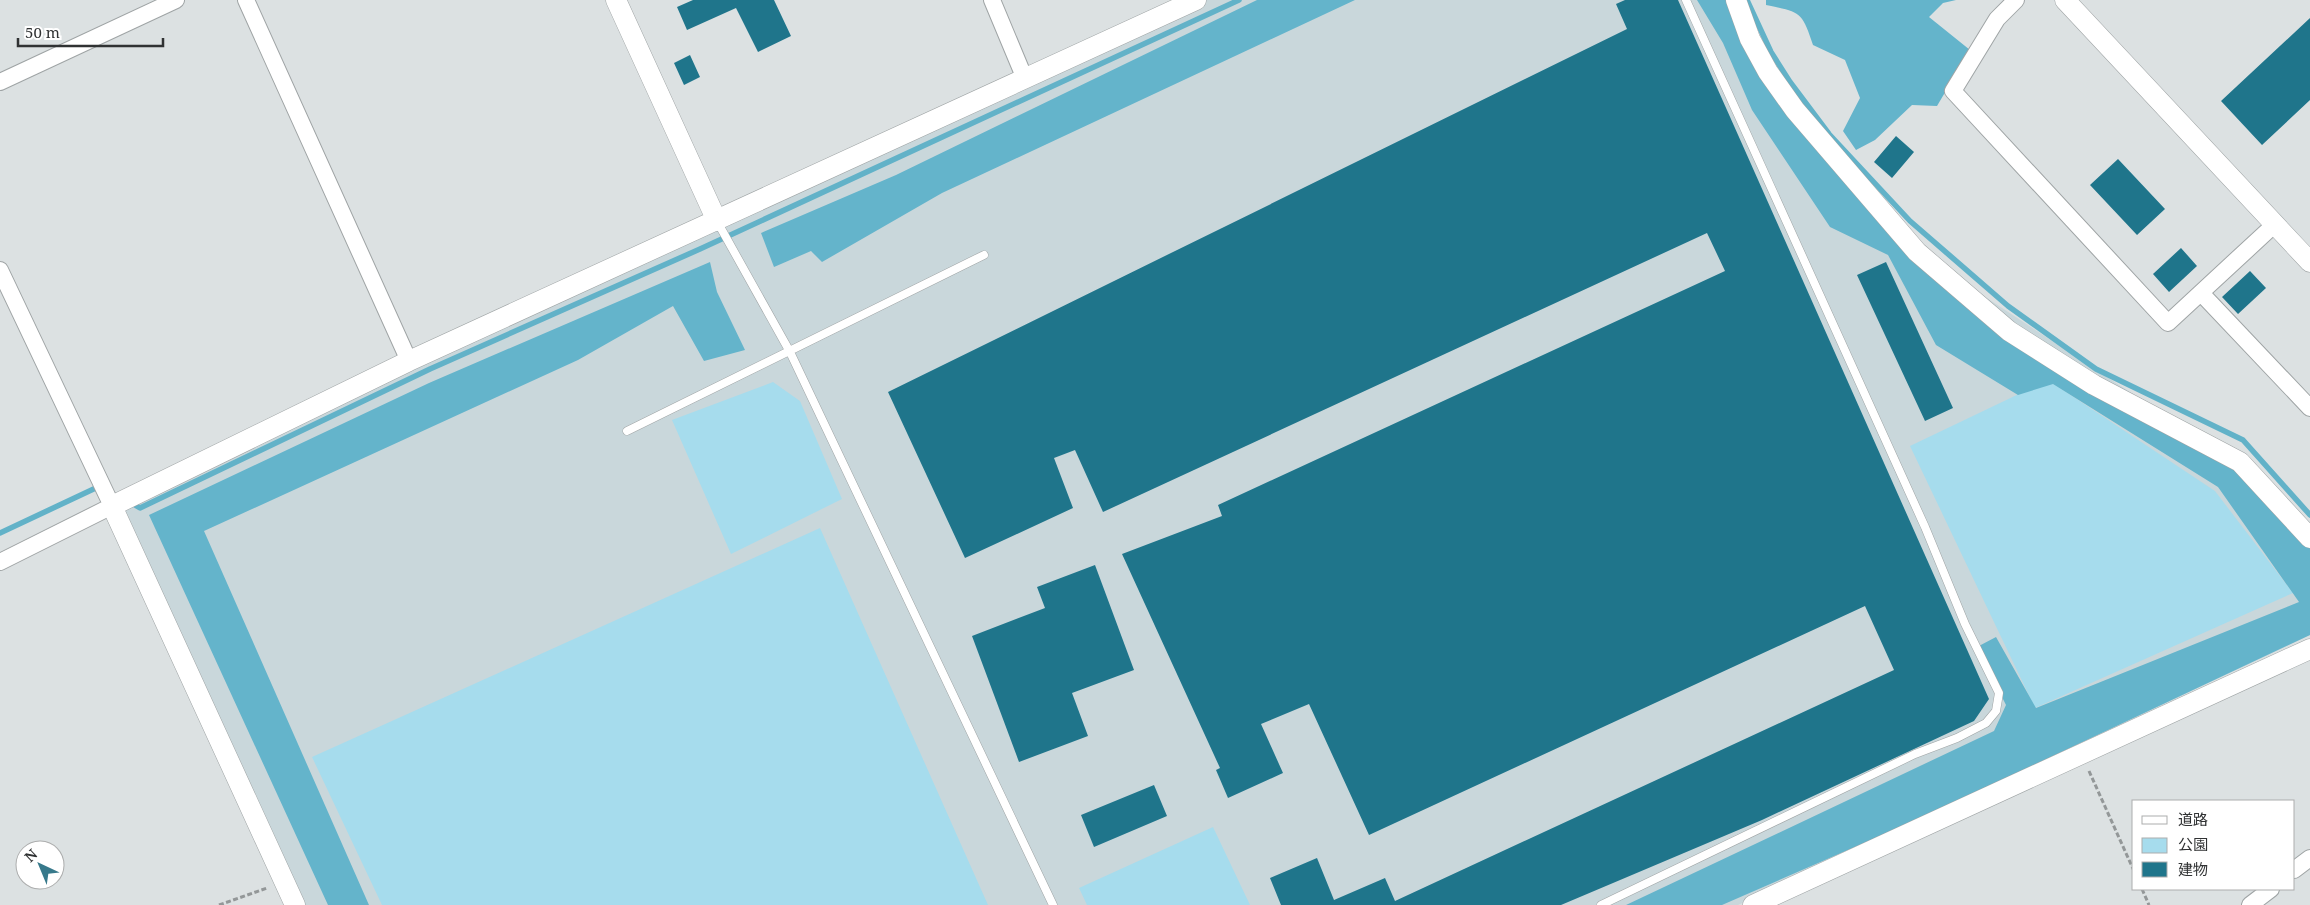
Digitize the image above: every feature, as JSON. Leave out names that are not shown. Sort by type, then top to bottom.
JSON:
[{"type":"street","points":[[0,82],[176,0]]},
{"type":"street","points":[[246,0],[409,361]]},
{"type":"street","points":[[616,0],[717,221]]},
{"type":"street","points":[[992,0],[1025,79]]},
{"type":"street","points":[[0,562],[409,361],[1196,0]]},
{"type":"street","points":[[1736,0],[1750,39],[1768,72],[1795,110],[1917,252],[2009,331],[2094,385],[2240,462],[2310,538]]},
{"type":"street","points":[[2016,0],[1997,19],[1953,92],[2168,323],[2275,224]]},
{"type":"street","points":[[2064,0],[2310,262]]},
{"type":"street","points":[[0,270],[112,506],[295,905]]},
{"type":"street","points":[[2201,292],[2310,408]]},
{"type":"street","points":[[1753,905],[2310,649]]},
{"type":"street","points":[[2295,869],[2310,858]]},
{"type":"street","points":[[2250,905],[2270,890]]},
{"type":"lane","points":[[1601,905],[1916,754],[1957,738],[1986,723],[1996,711],[1999,693],[1965,624],[1925,527],[1686,0]]},
{"type":"lane","points":[[717,221],[790,352],[1053,905]]},
{"type":"lane","points":[[627,431],[984,255]]},
{"type":"path","points":[[2081,754],[2132,867]]},
{"type":"path","points":[[219,905],[284,882]]},
{"type":"path","points":[[2142,890],[2149,905]]},
{"type":"shaded area","points":[[1198,0],[1746,0],[1768,72],[1917,252],[2212,446],[2310,553],[2310,635],[1738,905],[295,905],[112,506]]},
{"type":"shaded area","points":[[1257,0],[1355,0],[942,193],[822,262],[811,251],[774,267],[761,233],[896,175]]},
{"type":"shaded area","points":[[1697,0],[1734,0],[1750,39],[1917,252],[2009,331],[2244,467],[2310,538],[2310,635],[1919,819],[1722,905],[1626,905],[1994,731],[2006,705],[1977,647],[1996,637],[2036,708],[2299,602],[2218,487],[2053,384],[2018,395],[1936,345],[1888,255],[1830,227],[1752,110],[1723,43]]},
{"type":"shaded area","points":[[1766,0],[1956,0],[1943,3],[1929,17],[1970,50],[1937,106],[1912,105],[1875,140],[1856,150],[1843,131],[1860,98],[1845,60],[1813,45],[1806,25],[1798,15],[1786,9],[1766,5]]},
{"type":"shaded area","points":[[710,262],[717,292],[745,350],[704,361],[673,306],[578,360],[204,531],[369,905],[328,905],[149,515],[429,383]]},
{"type":"green space","points":[[2048,380],[2215,491],[2293,593],[2035,708],[1910,446]]},
{"type":"green space","points":[[773,382],[800,401],[842,499],[731,554],[672,420]]},
{"type":"green space","points":[[820,528],[988,905],[382,905],[312,757]]},
{"type":"green space","points":[[1213,827],[1250,905],[1087,905],[1079,888]]},
{"type":"building","points":[[693,0],[774,0],[791,36],[758,52],[736,8],[687,30],[677,7]]},
{"type":"building","points":[[1625,0],[1678,0],[1989,699],[1974,721],[1762,820],[1561,905],[1281,905],[1270,878],[1317,858],[1334,900],[1385,878],[1395,901],[1894,670],[1865,606],[1369,835],[1309,704],[1261,724],[1283,773],[1228,798],[1216,770],[1220,768],[1122,554],[1222,516],[1218,505],[1725,271],[1707,233],[1103,512],[1075,450],[1054,458],[1073,508],[965,558],[888,392],[1627,29],[1616,4]]},
{"type":"building","points":[[2310,18],[2310,100],[2262,145],[2221,101]]},
{"type":"building","points":[[690,55],[700,77],[684,85],[674,63]]},
{"type":"building","points":[[1896,136],[1914,152],[1892,178],[1874,162]]},
{"type":"building","points":[[2118,159],[2165,209],[2137,235],[2090,185]]},
{"type":"building","points":[[2181,248],[2197,266],[2169,292],[2153,274]]},
{"type":"building","points":[[1886,262],[1953,408],[1925,421],[1857,275]]},
{"type":"building","points":[[2250,271],[2266,288],[2238,314],[2222,297]]},
{"type":"building","points":[[1095,565],[1134,670],[1072,693],[1088,736],[1019,762],[972,636],[1045,608],[1037,587]]},
{"type":"building","points":[[1154,785],[1167,816],[1094,847],[1081,815]]},
{"type":"waterway","points":[[130,502],[140,508],[430,369],[700,249],[1239,0]]},
{"type":"waterway","points":[[1747,0],[1771,52],[1790,82],[1829,134],[1910,221],[2008,306],[2096,369],[2243,440],[2310,515]]},
{"type":"waterway","points":[[0,533],[100,486]]}]
